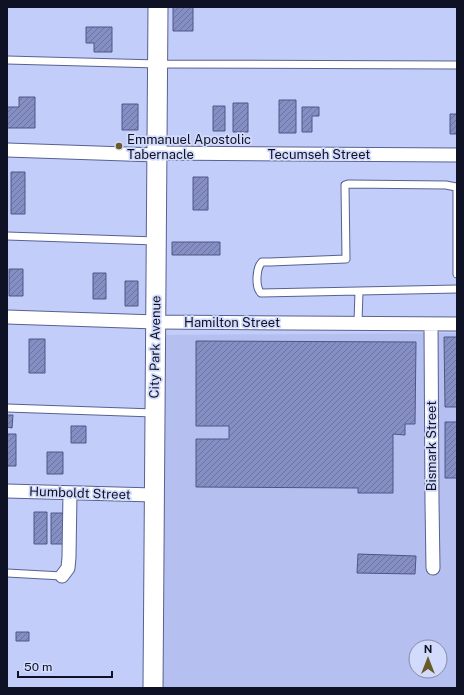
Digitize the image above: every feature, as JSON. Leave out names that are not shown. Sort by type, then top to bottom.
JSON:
[{"type":"street","name":"City Park Avenue","points":[[153,688],[158,7]]},
{"type":"street","name":"Tecumseh Street","points":[[7,150],[156,154],[457,155]]},
{"type":"street","name":"Hamilton Street","points":[[7,317],[156,322],[457,324]]},
{"type":"street","name":"Bismark Street","points":[[431,324],[433,568]]},
{"type":"street","name":"Humboldt Street","points":[[7,491],[154,495]]},
{"type":"street","points":[[62,576],[68,568],[70,493]]},
{"type":"lane","points":[[7,60],[158,64],[457,65]]},
{"type":"lane","points":[[457,274],[457,187],[446,185],[348,184],[345,185],[346,259],[262,262],[259,266],[258,288],[261,293],[457,289]]},
{"type":"lane","points":[[7,236],[156,241]]},
{"type":"lane","points":[[358,323],[359,291]]},
{"type":"lane","points":[[7,408],[154,413]]},
{"type":"lane","points":[[7,573],[62,576]]},
{"type":"shaded area","points":[[457,333],[457,688],[161,688],[163,335]]},
{"type":"building","points":[[173,7],[193,7],[193,31],[173,31]]},
{"type":"building","points":[[86,27],[112,27],[112,52],[94,52],[94,43],[86,43]]},
{"type":"building","points":[[19,97],[35,97],[35,128],[7,128],[7,107],[19,107]]},
{"type":"building","points":[[279,100],[296,100],[296,133],[279,133]]},
{"type":"building","points":[[233,103],[248,103],[248,132],[233,132]]},
{"type":"building","points":[[122,104],[138,104],[138,130],[122,130]]},
{"type":"building","points":[[213,106],[225,106],[225,131],[213,131]]},
{"type":"building","points":[[302,107],[319,107],[319,116],[312,116],[312,132],[302,132]]},
{"type":"building","points":[[450,114],[457,114],[457,134],[450,134]]},
{"type":"building","points":[[11,172],[25,172],[25,214],[11,214]]},
{"type":"building","points":[[193,177],[208,177],[208,210],[193,210]]},
{"type":"building","points":[[172,242],[220,242],[220,255],[172,255]]},
{"type":"building","points":[[9,269],[23,269],[23,296],[9,296]]},
{"type":"building","points":[[93,273],[106,273],[106,299],[93,299]]},
{"type":"building","points":[[125,281],[138,281],[138,306],[125,306]]},
{"type":"building","points":[[444,337],[457,337],[457,407],[445,407]]},
{"type":"building","points":[[29,339],[45,339],[45,373],[29,373]]},
{"type":"building","points":[[196,341],[416,342],[415,424],[405,424],[405,435],[393,434],[393,493],[358,493],[358,488],[196,487],[196,439],[229,439],[229,426],[196,426]]},
{"type":"building","points":[[7,415],[13,415],[12,428],[7,427]]},
{"type":"building","points":[[445,422],[457,422],[457,478],[445,478]]},
{"type":"building","points":[[71,426],[86,426],[86,443],[71,443]]},
{"type":"building","points":[[7,434],[16,434],[16,466],[7,466]]},
{"type":"building","points":[[47,452],[63,452],[63,474],[47,474]]},
{"type":"building","points":[[34,512],[47,512],[47,544],[34,544]]},
{"type":"building","points":[[51,513],[64,513],[64,544],[51,544]]},
{"type":"building","points":[[358,554],[416,556],[415,574],[357,573]]},
{"type":"building","points":[[16,632],[29,632],[29,641],[16,641]]},
{"type":"place","name":"Emmanuel Apostolic Tabernacle","points":[[119,146]]}]
